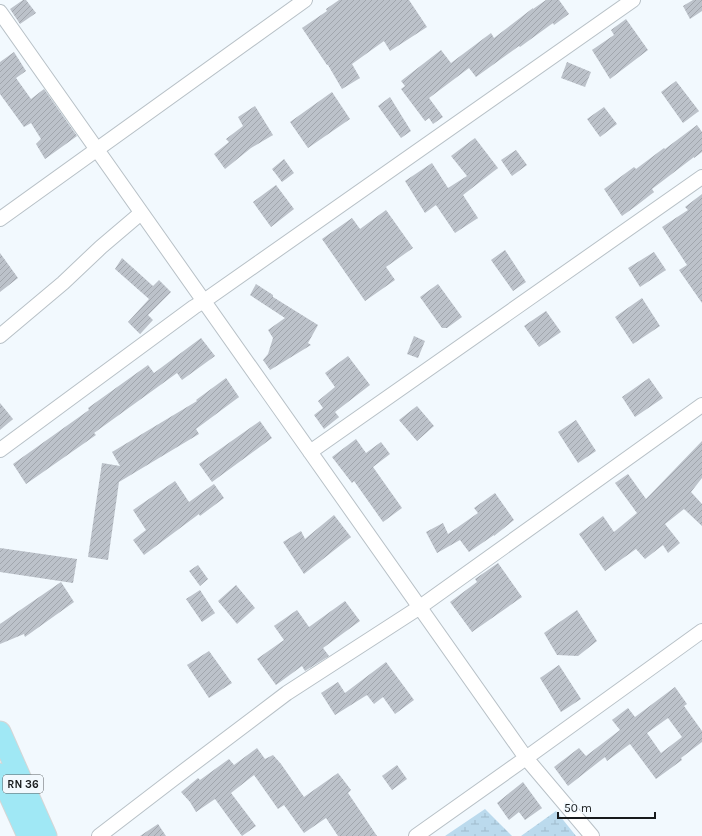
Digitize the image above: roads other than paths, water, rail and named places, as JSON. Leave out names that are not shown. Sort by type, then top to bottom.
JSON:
[{"type":"main road","name":"RN 36","points":[[0,732],[46,836]]},
{"type":"main road","name":"RN 36","points":[[0,774],[28,836]]},
{"type":"street","points":[[0,219],[305,0]]},
{"type":"street","points":[[0,450],[194,306],[204,301],[633,0]]},
{"type":"street","points":[[0,12],[526,758],[592,836]]},
{"type":"street","points":[[310,452],[702,177]]},
{"type":"street","points":[[0,336],[141,213]]},
{"type":"street","points":[[99,836],[287,693],[420,607],[702,405]]},
{"type":"street","points":[[416,836],[702,631]]}]
